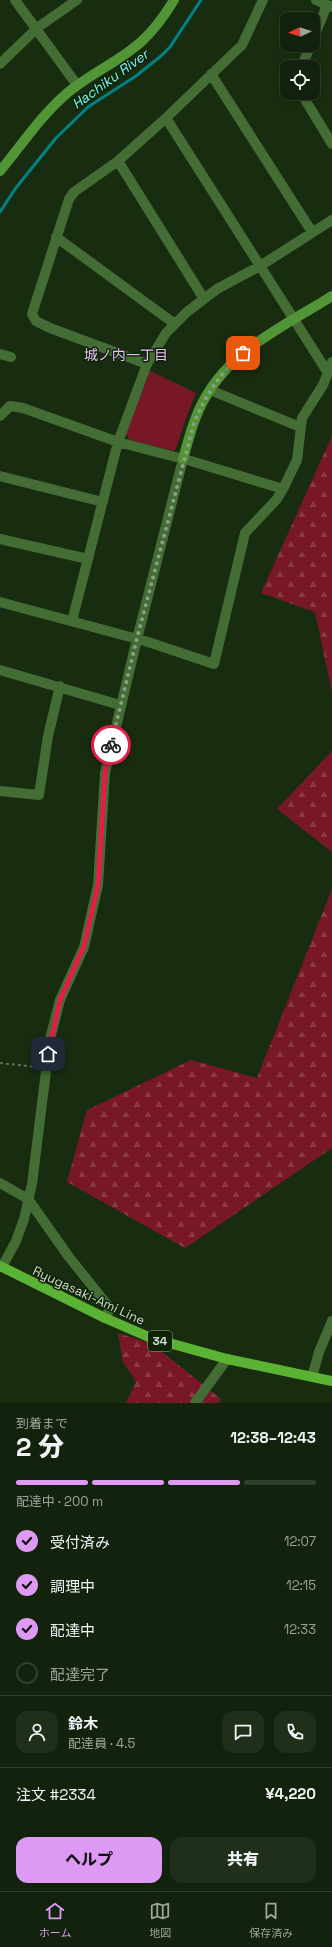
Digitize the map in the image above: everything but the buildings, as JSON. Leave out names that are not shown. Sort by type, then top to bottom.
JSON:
[{"type":"main road","name":"Ryugasaki-Ami Line","points":[[1,1267],[105,1318],[158,1340],[227,1359],[332,1381]]},
{"type":"street","points":[[15,0],[37,28],[77,85]]},
{"type":"street","points":[[0,64],[37,28],[77,0]]},
{"type":"street","points":[[0,171],[45,114],[77,85],[142,40],[165,14],[174,0]]},
{"type":"street","points":[[148,364],[36,322],[32,314],[56,237],[69,199],[74,192],[118,160],[166,118],[242,45],[263,0]]},
{"type":"street","points":[[316,0],[330,6],[320,26]]},
{"type":"street","points":[[211,74],[312,232]]},
{"type":"street","points":[[305,100],[332,144]]},
{"type":"street","points":[[166,118],[328,373]]},
{"type":"street","points":[[118,160],[204,299]]},
{"type":"street","points":[[72,621],[118,442],[148,364],[166,333],[204,299],[218,289],[260,266],[332,220]]},
{"type":"street","points":[[56,237],[175,324]]},
{"type":"street","points":[[1,1267],[16,1240],[28,1200],[50,1039],[60,1000],[84,946],[98,885],[105,773],[120,705],[132,667],[137,638],[183,459],[194,423],[210,390],[224,371],[243,353],[332,296]]},
{"type":"street","points":[[0,354],[11,357]]},
{"type":"street","points":[[0,602],[137,638],[214,664],[245,533],[277,499],[283,489],[296,460],[302,418],[323,385],[332,362]]},
{"type":"street","points":[[210,390],[300,428]]},
{"type":"street","points":[[0,416],[10,406],[23,408],[118,442],[183,459],[283,489]]},
{"type":"street","points":[[0,476],[103,502]]},
{"type":"street","points":[[0,539],[88,559]]},
{"type":"street","points":[[1,673],[60,686],[120,705]]},
{"type":"street","points":[[0,791],[39,794],[48,736],[60,686]]},
{"type":"street","points":[[0,1183],[28,1200],[69,1257],[109,1307],[109,1311],[105,1318]]},
{"type":"street","points":[[312,1377],[319,1352],[332,1321]]},
{"type":"street","points":[[195,1403],[227,1359]]},
{"type":"path","points":[[0,1063],[46,1068]]},
{"type":"green space","points":[[150,371],[196,393],[174,451],[130,440],[126,434]]},
{"type":"green space","points":[[332,436],[332,692],[315,612],[261,593]]},
{"type":"green space","points":[[332,751],[332,852],[277,809]]},
{"type":"green space","points":[[332,889],[332,1148],[185,1248],[67,1182],[87,1110],[191,1060],[257,1078]]},
{"type":"green space","points":[[118,1333],[152,1344],[221,1399],[219,1403],[126,1403],[136,1382],[123,1362]]},
{"type":"waterway","name":"Hachiku River","points":[[0,212],[15,189],[56,138],[88,107],[136,76],[161,56],[170,47],[201,0]]},
{"type":"way so far","points":[[111,745],[120,705],[132,667],[137,638],[183,459],[194,423],[204,399],[210,390],[224,371],[243,353]]},
{"type":"district","name":"城ノ内一丁目","points":[[126,355]]},
{"type":"route","points":[[48,1054],[50,1039],[60,1000],[84,946],[98,885],[105,773],[111,745]]}]
